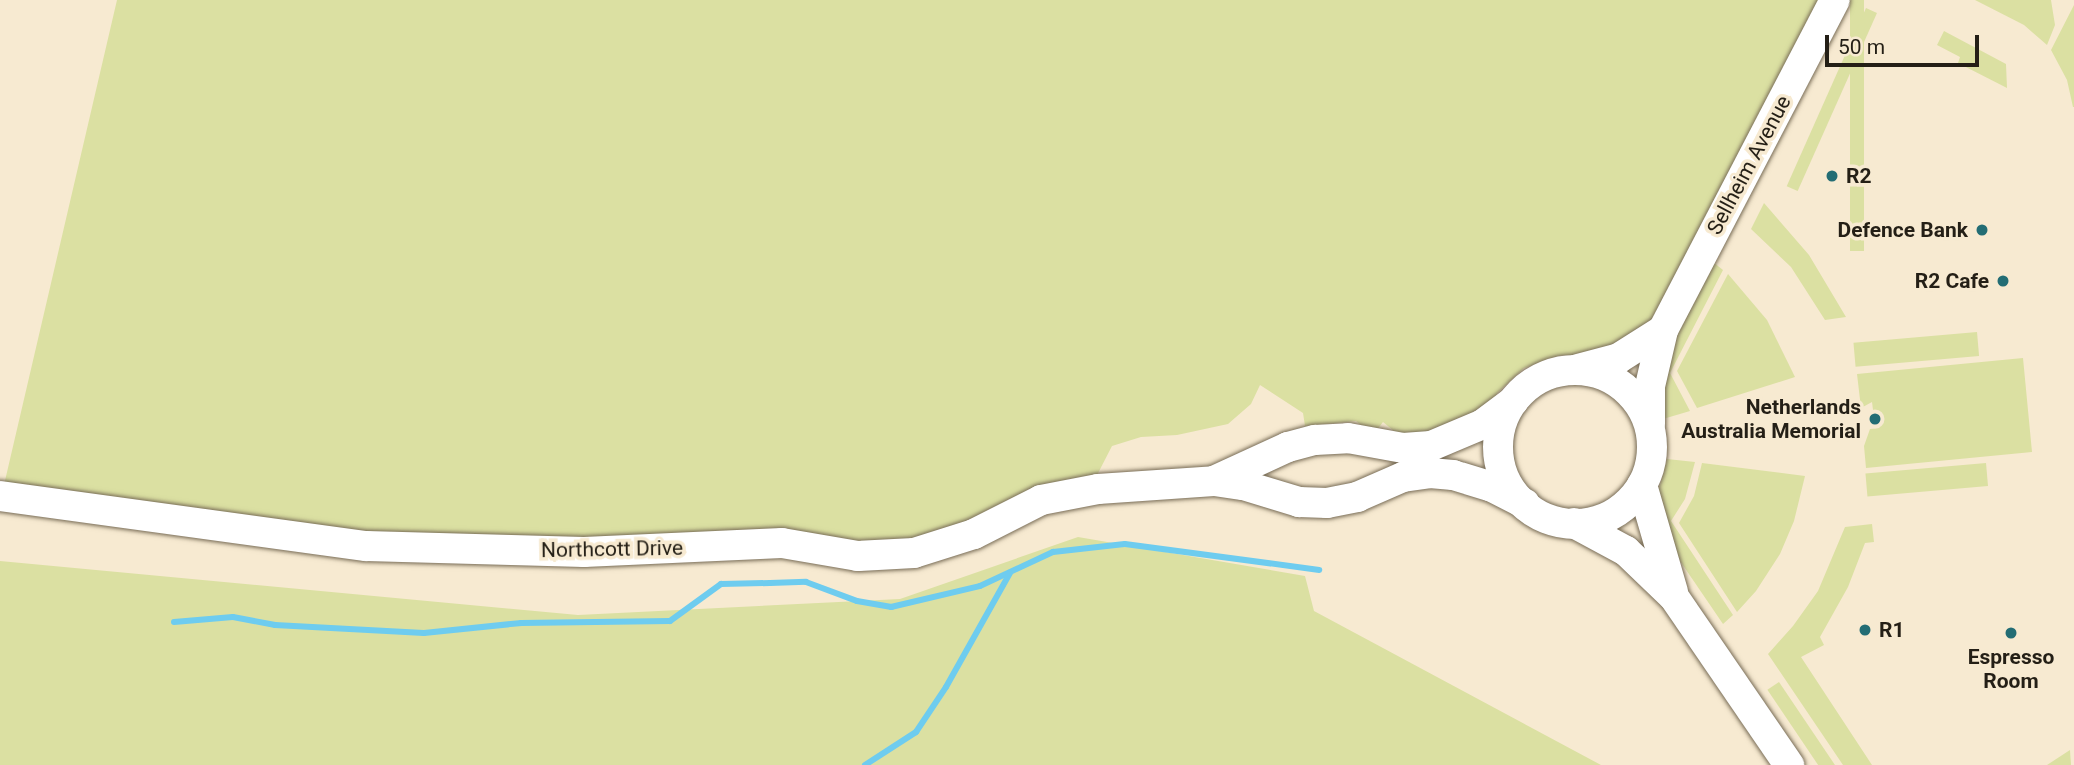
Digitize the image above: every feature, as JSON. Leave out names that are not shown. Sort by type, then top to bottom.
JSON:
[{"type":"street","name":"Sellheim Avenue","points":[[1650,428],[1650,386],[1662,330],[1835,0]]},
{"type":"street","name":"Sellheim Avenue","points":[[1571,370],[1619,358],[1662,330]]},
{"type":"street","points":[[1574,523],[1608,516],[1628,503],[1642,485],[1651,463],[1650,428],[1634,397],[1616,382],[1594,372],[1571,370],[1537,380],[1514,400],[1502,425],[1500,459],[1507,482],[1525,504],[1551,519],[1574,523],[1626,551],[1674,597],[1789,765]]},
{"type":"street","name":"Northcott Drive","points":[[1214,481],[1288,447],[1315,440],[1348,438],[1403,449],[1438,445],[1483,424],[1514,400]]},
{"type":"street","name":"Northcott Drive","points":[[0,496],[366,546],[584,552],[782,543],[858,556],[914,553],[974,534],[1041,499],[1098,489],[1214,481],[1243,485],[1299,502],[1326,503],[1357,497],[1403,477],[1441,473],[1490,486],[1525,504]]},
{"type":"street","points":[[1642,485],[1674,597]]},
{"type":"green space","points":[[117,0],[1821,0],[1651,327],[1594,356],[1562,355],[1524,368],[1497,393],[1487,413],[1405,440],[1383,422],[1373,435],[1356,421],[1305,426],[1303,413],[1260,385],[1251,404],[1228,424],[1177,435],[1141,437],[1112,446],[1094,481],[970,524],[891,543],[449,543],[4,485]]},
{"type":"green space","points":[[1850,0],[1864,0],[1864,251],[1850,251]]},
{"type":"green space","points":[[1975,0],[2051,0],[2055,25],[2047,45],[2024,25]]},
{"type":"green space","points":[[2074,5],[2073,107],[2067,80],[2051,50]]},
{"type":"green space","points":[[1866,8],[1877,13],[1798,191],[1787,186]]},
{"type":"green space","points":[[1944,31],[2006,64],[2007,88],[1958,63],[1960,57],[1937,45]]},
{"type":"green space","points":[[1764,203],[1809,255],[1846,317],[1825,320],[1791,267],[1751,229]]},
{"type":"green space","points":[[1713,262],[1723,270],[1670,373],[1690,411],[1663,419],[1659,370]]},
{"type":"green space","points":[[1728,274],[1767,320],[1795,377],[1697,408],[1677,371]]},
{"type":"green space","points":[[1977,332],[1979,356],[1856,367],[1853,343]]},
{"type":"green space","points":[[2023,358],[2032,452],[1866,468],[1864,446],[1870,429],[1879,428],[1884,420],[1880,413],[1873,410],[1872,402],[1861,408],[1857,374]]},
{"type":"green space","points":[[1667,459],[1695,462],[1685,499],[1671,521],[1733,615],[1723,624],[1663,536],[1658,493]]},
{"type":"green space","points":[[1702,463],[1805,476],[1794,521],[1780,554],[1756,591],[1737,612],[1679,523],[1694,496]]},
{"type":"green space","points":[[1986,463],[1988,486],[1867,496],[1865,474]]},
{"type":"green space","points":[[1872,524],[1874,542],[1865,543],[1848,587],[1820,637],[1824,645],[1801,657],[1872,765],[1843,765],[1768,654],[1793,626],[1818,591],[1845,527]]},
{"type":"green space","points":[[1078,537],[1305,576],[1314,611],[1601,765],[0,765],[0,561],[578,615],[900,599]]},
{"type":"green space","points":[[1779,682],[1835,765],[1818,765],[1767,690]]},
{"type":"green space","points":[[2070,750],[2071,765],[2047,765]]},
{"type":"waterway","points":[[174,622],[233,617],[275,625],[424,633],[521,623],[670,621],[721,584],[806,582],[857,601],[891,607],[980,586],[1053,552],[1125,544],[1319,570]]},
{"type":"waterway","points":[[865,765],[916,732],[946,687],[1010,573]]},
{"type":"place","name":"R2","points":[[1832,176]]},
{"type":"place","name":"Defence Bank","points":[[1982,230]]},
{"type":"place","name":"R2 Cafe","points":[[2003,281]]},
{"type":"place","name":"Netherlands Australia Memorial","points":[[1875,419]]},
{"type":"place","name":"R1","points":[[1865,630]]},
{"type":"place","name":"Espresso Room","points":[[2011,633]]}]
